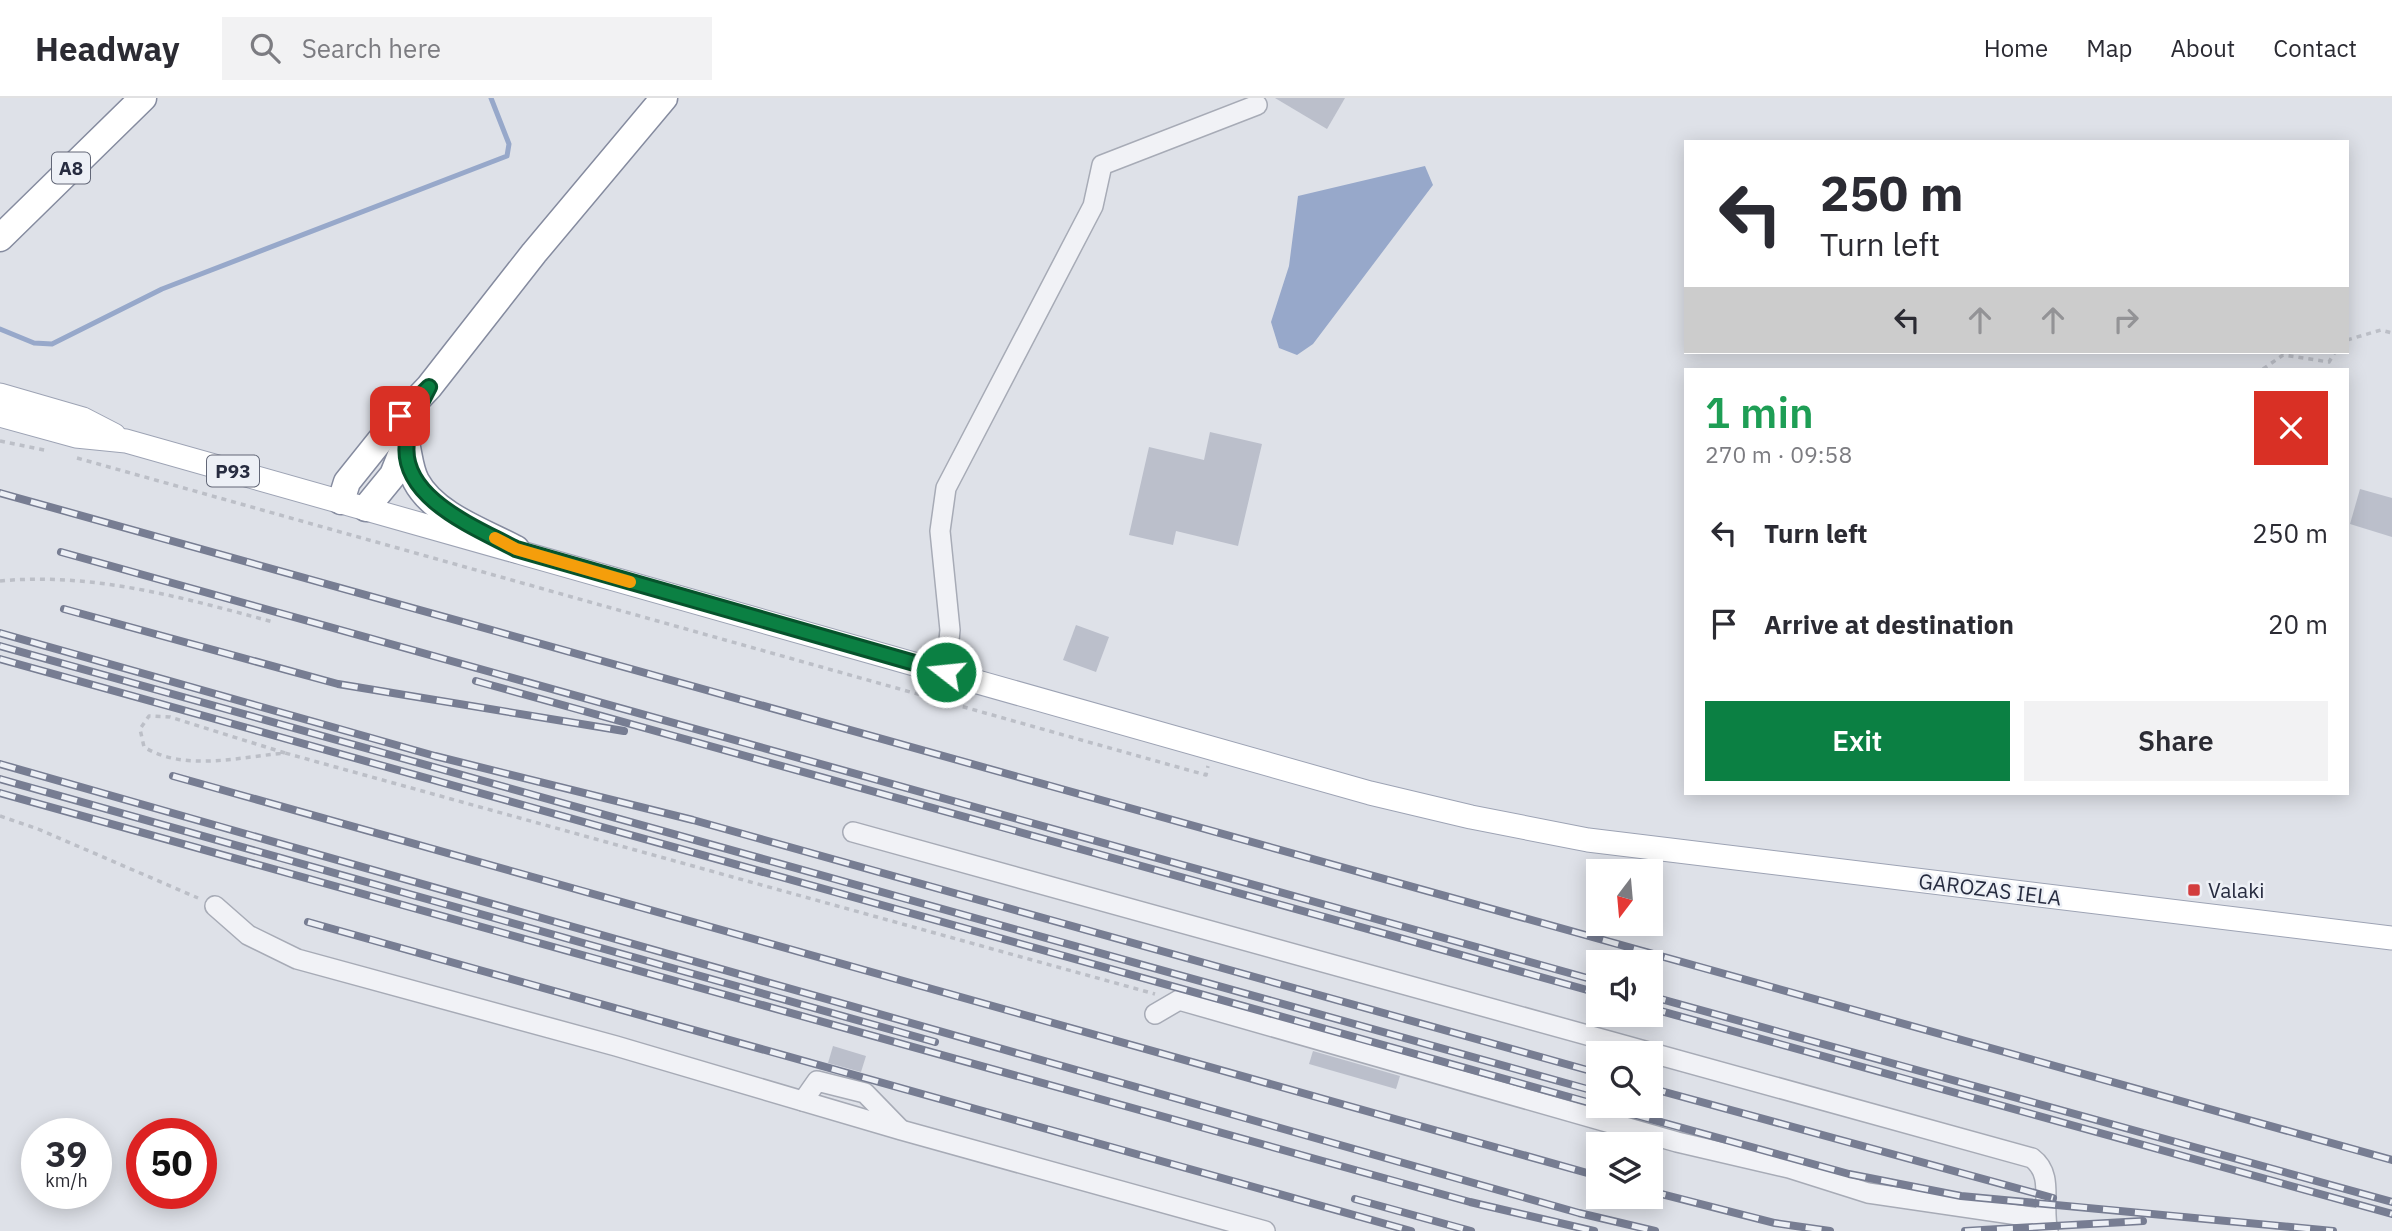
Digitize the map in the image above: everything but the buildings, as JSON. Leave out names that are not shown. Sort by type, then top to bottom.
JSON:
[{"type":"highway","name":"A8","points":[[0,238],[143,98]]},
{"type":"highway","points":[[429,387],[393,475],[353,504],[347,482],[409,405],[429,387],[660,101]]},
{"type":"highway","points":[[406,443],[416,481],[430,499],[455,517],[516,549]]},
{"type":"main road","name":"P93","points":[[0,395],[83,419],[126,441]]},
{"type":"main road","name":"P93","points":[[0,415],[76,436],[126,441],[946,672]]},
{"type":"main road","name":"GAROZAS IELA","points":[[946,672],[1370,793],[1471,817],[1588,840],[2392,938]]},
{"type":"street","points":[[946,672],[950,630],[940,531],[946,488],[1093,206],[1102,165],[1257,106]]},
{"type":"street","points":[[853,832],[2032,1158],[2044,1166],[2047,1177],[2047,1225],[1868,1193],[1789,1168],[1677,1142],[1178,1000],[1155,1014]]},
{"type":"street","points":[[215,906],[248,935],[297,959],[615,1046],[901,1130],[1265,1231]]},
{"type":"path","points":[[2349,339],[2381,330],[2392,333]]},
{"type":"path","points":[[2264,368],[2283,355],[2329,362],[2334,354]]},
{"type":"path","points":[[0,441],[52,452]]},
{"type":"path","points":[[65,454],[1206,775]]},
{"type":"path","points":[[0,581],[52,578],[150,591],[273,622]]},
{"type":"path","points":[[285,753],[185,761],[159,756],[144,747],[140,729],[149,716],[170,717],[285,753],[1178,1000]]},
{"type":"path","points":[[0,816],[48,833],[215,906]]},
{"type":"water","points":[[1425,166],[1433,185],[1313,344],[1297,355],[1279,348],[1271,322],[1289,266],[1298,196]]},
{"type":"waterway","points":[[0,329],[34,343],[52,344],[162,289],[507,156],[509,144],[491,98]]},
{"type":"railway","points":[[0,493],[2392,1160]]},
{"type":"railway","points":[[61,552],[1586,978]]},
{"type":"railway","points":[[64,609],[338,684],[624,731]]},
{"type":"railway","points":[[0,633],[435,756],[693,820],[1586,1070]]},
{"type":"railway","points":[[0,646],[1586,1089]]},
{"type":"railway","points":[[0,659],[1586,1102]]},
{"type":"railway","points":[[476,681],[1586,990]]},
{"type":"railway","points":[[0,764],[1579,1213],[1655,1231]]},
{"type":"railway","points":[[173,776],[1586,1173]]},
{"type":"railway","points":[[0,779],[935,1042]]},
{"type":"railway","points":[[0,793],[1470,1202],[1594,1231]]},
{"type":"railway","points":[[308,922],[1411,1231]]},
{"type":"railway","points":[[1663,1000],[2392,1202]]},
{"type":"railway","points":[[1663,1012],[2392,1214]]},
{"type":"railway","points":[[1663,1092],[2053,1198]]},
{"type":"railway","points":[[1646,1118],[1849,1174],[1961,1196],[2333,1231]]},
{"type":"railway","points":[[1663,1194],[1775,1223],[1830,1231]]},
{"type":"railway","points":[[1355,1199],[1471,1231]]},
{"type":"railway","points":[[1965,1231],[2143,1221]]},
{"type":"slow traffic","points":[[495,538],[516,549],[630,582]]},
{"type":"place","name":"Valaki","points":[[2194,890]]},
{"type":"route","points":[[400,416],[429,387],[406,443],[416,481],[430,499],[455,517],[516,549],[946,672]]}]
